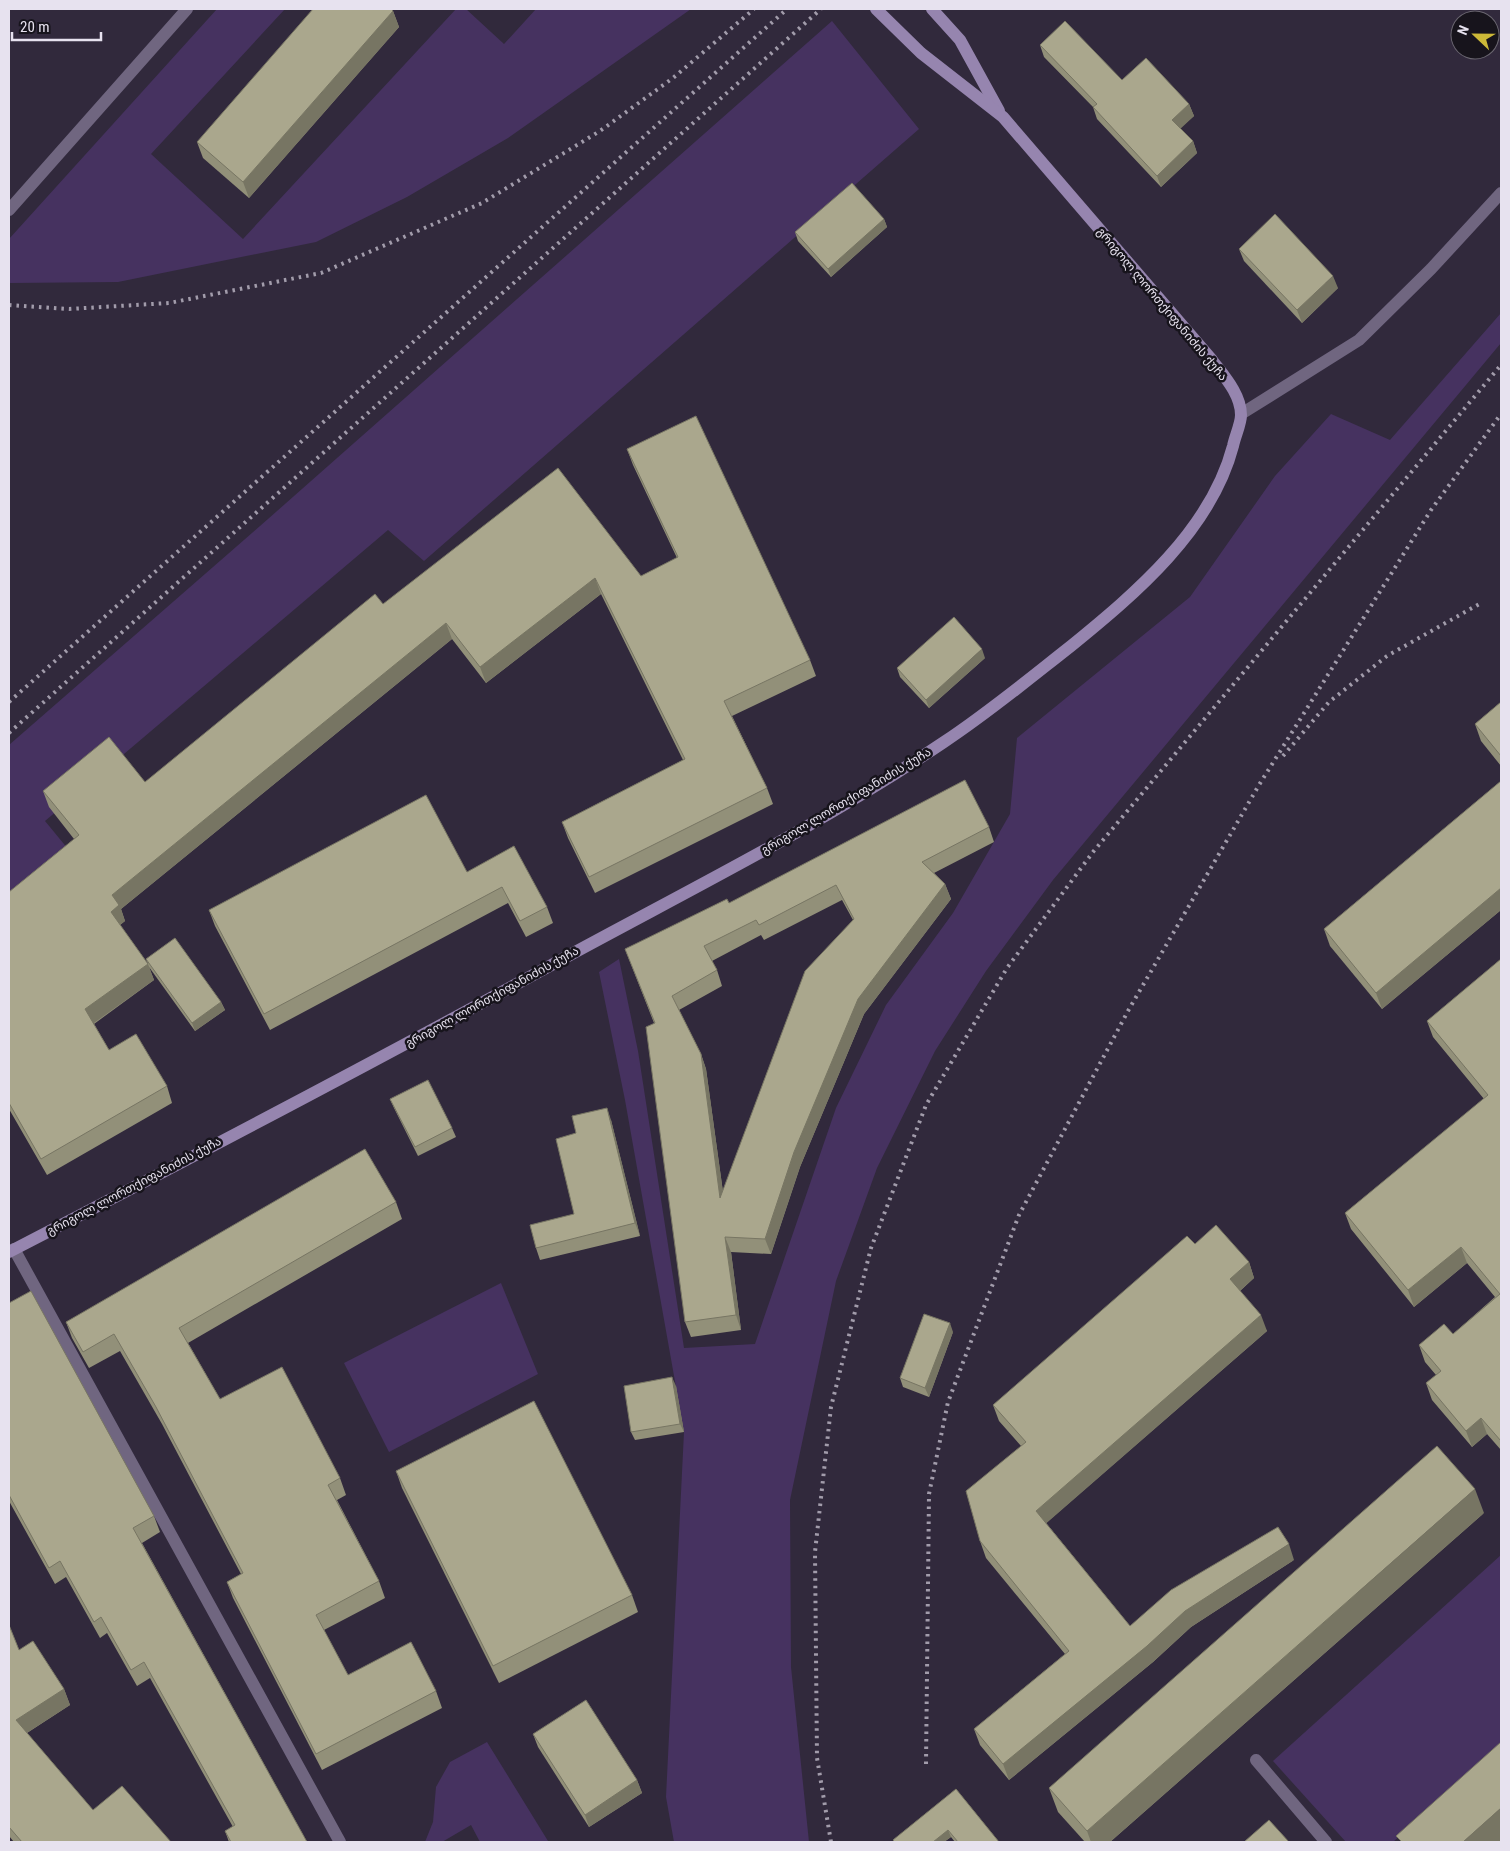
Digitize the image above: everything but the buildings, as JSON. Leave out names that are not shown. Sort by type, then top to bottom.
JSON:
[{"type":"street","points":[[9,210],[187,9]]},
{"type":"street","name":"გრიგოლ ლორთქიფანიძის ქუჩა","points":[[11,1250],[423,1035],[652,911],[874,786],[945,742],[1017,690],[1103,620],[1149,578],[1191,529],[1217,487],[1230,458],[1241,414],[1234,391],[1212,360],[1003,117],[921,53],[876,9]]},
{"type":"street","name":"გრიგოლ ლორთქიფანიძის ქუჩა","points":[[932,9],[960,40],[1003,117]]},
{"type":"street","points":[[1241,414],[1359,340],[1430,269],[1501,193]]},
{"type":"street","points":[[11,1250],[340,1842]]},
{"type":"street","points":[[1256,1760],[1326,1842]]},
{"type":"shaded area","points":[[217,9],[285,9],[151,154],[243,239],[456,9],[466,9],[504,44],[536,9],[691,9],[508,138],[407,197],[316,242],[118,282],[9,283],[9,239]]},
{"type":"shaded area","points":[[832,21],[919,129],[424,561],[388,530],[45,821],[73,855],[9,906],[9,745]]},
{"type":"shaded area","points":[[1501,313],[1501,343],[1053,880],[986,971],[935,1051],[877,1168],[836,1281],[790,1500],[791,1667],[809,1842],[674,1842],[666,1797],[684,1432],[625,1100],[599,972],[619,959],[638,1051],[684,1348],[755,1344],[836,1108],[886,1005],[953,913],[1010,814],[1017,738],[1190,597],[1275,476],[1331,414],[1390,440]]},
{"type":"shaded area","points":[[501,1283],[538,1374],[389,1452],[344,1363]]},
{"type":"shaded area","points":[[1501,1555],[1501,1744],[1393,1842],[1346,1842],[1273,1761]]},
{"type":"shaded area","points":[[487,1742],[548,1841],[565,1842],[480,1842],[471,1825],[442,1842],[425,1842],[433,1822],[436,1787],[450,1762]]},
{"type":"railway","points":[[9,305],[69,309],[169,303],[321,273],[482,203],[600,131],[673,78],[754,9]]},
{"type":"railway","points":[[9,702],[787,9]]},
{"type":"railway","points":[[9,733],[821,9]]},
{"type":"railway","points":[[831,1842],[817,1758],[815,1552],[831,1407],[871,1248],[926,1105],[1007,968],[1093,852],[1501,365]]},
{"type":"railway","points":[[926,1764],[929,1494],[948,1402],[1019,1215],[1128,1011],[1259,785],[1431,510],[1501,414]]},
{"type":"railway","points":[[1283,756],[1329,702],[1387,656],[1481,603]]}]
